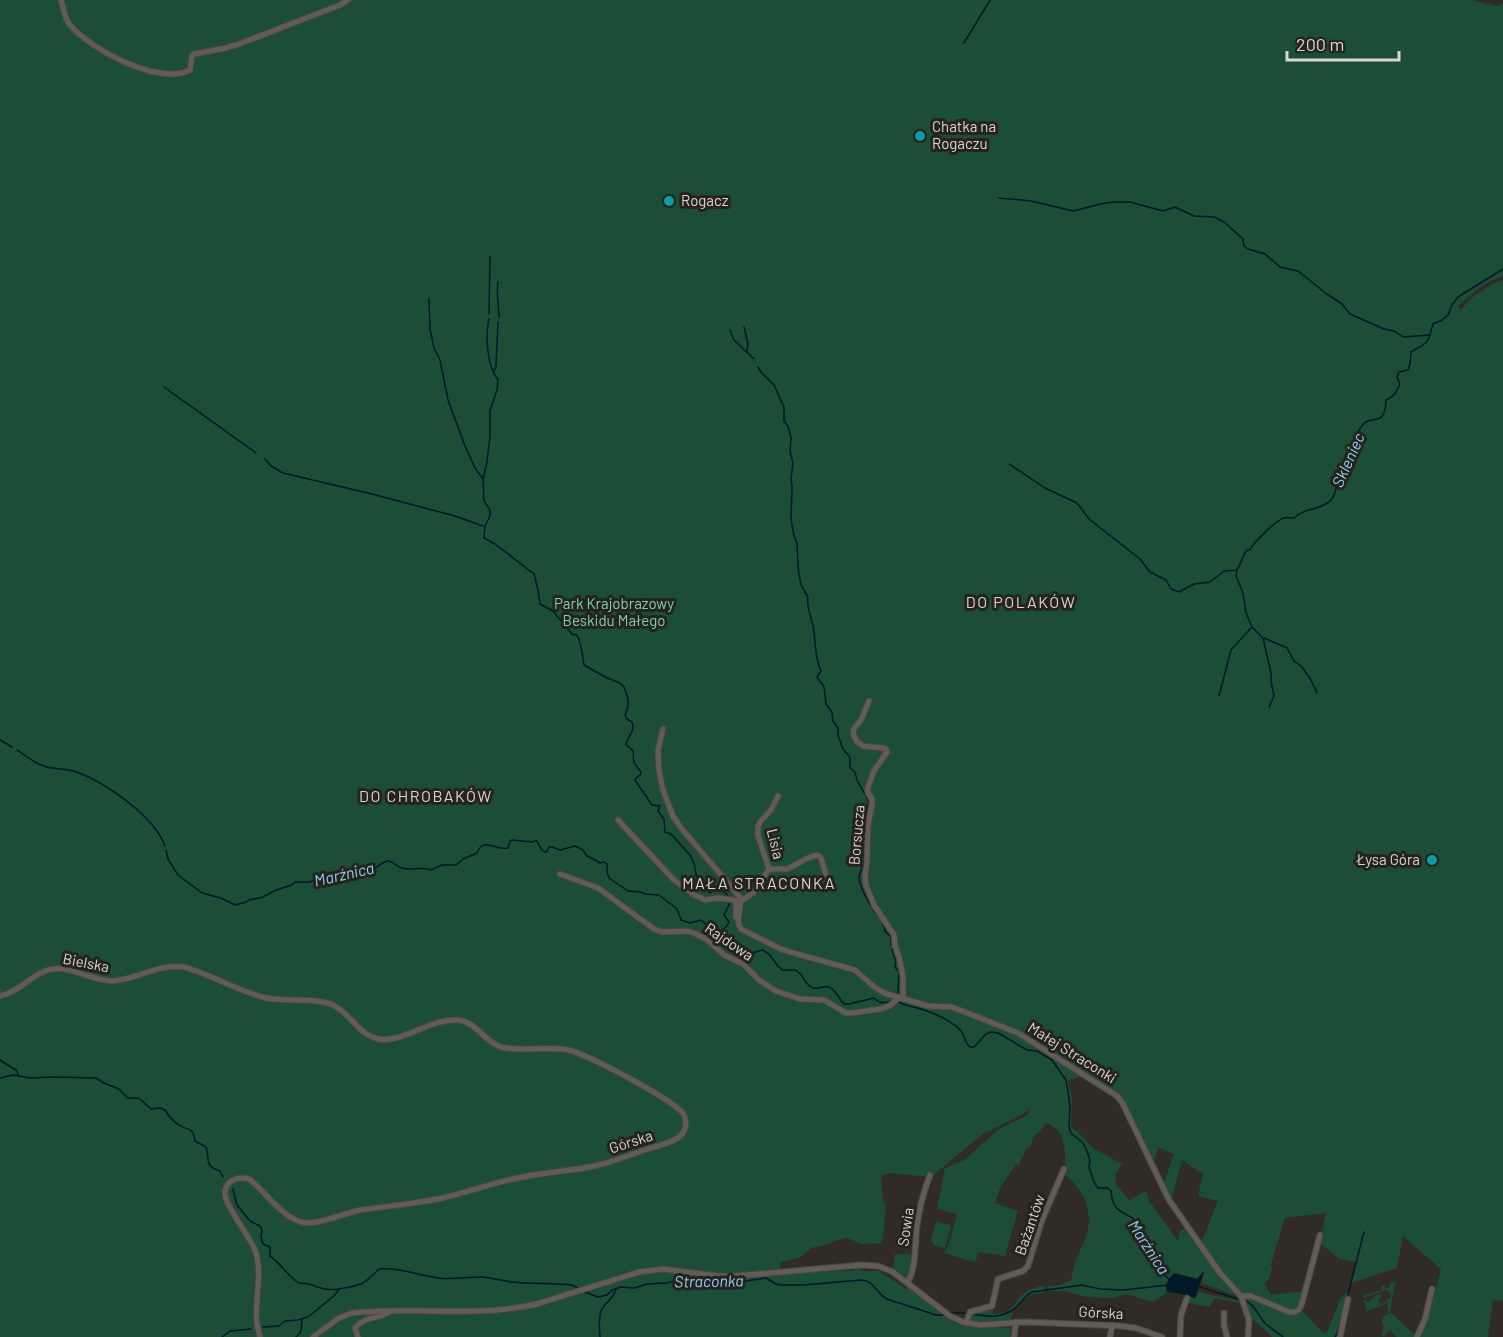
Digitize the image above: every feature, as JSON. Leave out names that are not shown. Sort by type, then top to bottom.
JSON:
[{"type":"street","points":[[61,0],[70,26],[93,45],[135,67],[159,73],[172,73],[190,70],[194,54],[239,44],[333,9],[348,0]]},
{"type":"street","name":"Borsucza","points":[[869,701],[854,730],[854,736],[863,746],[882,748],[887,752],[874,771],[868,787],[872,805],[868,825],[865,876],[874,905],[894,935],[903,976],[900,999]]},
{"type":"street","points":[[663,729],[658,754],[659,771],[663,790],[673,816],[739,896],[741,901],[738,923]]},
{"type":"street","name":"Lisia","points":[[770,870],[758,836],[758,827],[778,796]]},
{"type":"street","points":[[618,820],[684,888],[703,900],[724,898],[736,902],[738,923]]},
{"type":"street","name":"Lisia","points":[[770,870],[787,869],[818,855],[828,882]]},
{"type":"street","name":"Lisia","points":[[741,901],[753,893],[770,870]]},
{"type":"street","name":"Rajdowa","points":[[560,874],[598,888],[654,929],[662,932],[687,931],[701,936],[724,955],[742,964],[764,984],[783,994],[800,999],[824,1000],[846,1013],[873,1011],[911,1001]]},
{"type":"street","name":"Małej Straconki","points":[[738,923],[744,931],[783,950],[855,970],[879,991],[928,1006],[952,1007],[1018,1033],[1117,1096],[1124,1104],[1176,1211],[1241,1299],[1249,1320],[1248,1337]]},
{"type":"street","name":"Bielska","points":[[0,996],[15,991],[38,975],[54,969],[110,981],[174,966],[184,967],[207,976]]},
{"type":"street","name":"Górska","points":[[207,976],[269,998],[330,1004],[343,1012],[366,1034],[378,1040],[392,1039],[441,1022],[457,1020],[468,1023],[494,1043],[504,1047],[559,1049],[575,1052],[591,1058],[675,1106],[684,1113],[686,1122],[684,1132],[679,1137],[602,1164],[524,1176],[438,1199],[360,1210],[314,1222],[301,1222],[290,1217],[249,1179],[240,1177],[234,1179],[227,1186],[225,1195],[228,1204],[249,1237],[257,1258],[257,1322],[260,1337]]},
{"type":"street","name":"Rajdowa","points":[[891,1005],[900,999]]},
{"type":"street","name":"Bażantów","points":[[966,1323],[969,1314],[992,1306],[999,1278],[1027,1268],[1045,1211],[1064,1168]]},
{"type":"street","name":"Sowia","points":[[908,1282],[913,1264],[918,1217],[930,1175]]},
{"type":"street","points":[[1241,1299],[1251,1296],[1289,1312],[1299,1310],[1320,1235]]},
{"type":"street","name":"Górska","points":[[313,1337],[347,1314],[509,1309],[537,1304],[639,1272],[663,1269],[735,1276],[861,1265],[880,1267],[893,1272],[950,1316],[966,1323],[1112,1325],[1131,1327],[1158,1336]]},
{"type":"street","points":[[1417,1337],[1425,1319],[1432,1289]]},
{"type":"street","points":[[1180,1337],[1181,1315],[1187,1298]]},
{"type":"street","points":[[1340,1337],[1348,1299]]},
{"type":"street","points":[[358,1337],[355,1328],[360,1323],[385,1315],[390,1311]]},
{"type":"street","points":[[1224,1313],[1227,1337]]},
{"type":"street","points":[[1014,1337],[1016,1322]]},
{"type":"street","points":[[1110,1337],[1112,1325]]},
{"type":"green space","name":"Park Krajobrazowy Beskidu Małego","points":[[0,0],[1475,0],[1497,6],[1503,4],[1503,276],[1485,285],[1458,306],[1461,310],[1480,292],[1503,280],[1503,1301],[1493,1300],[1488,1337],[1421,1337],[1441,1269],[1403,1236],[1397,1268],[1351,1283],[1356,1262],[1340,1259],[1319,1243],[1324,1235],[1322,1233],[1326,1213],[1285,1218],[1270,1267],[1273,1267],[1268,1280],[1264,1282],[1271,1295],[1304,1291],[1301,1306],[1294,1311],[1241,1293],[1227,1280],[1201,1241],[1218,1201],[1198,1196],[1203,1174],[1182,1160],[1172,1198],[1177,1207],[1175,1207],[1164,1183],[1174,1154],[1159,1148],[1153,1161],[1125,1103],[1086,1075],[1068,1082],[1072,1100],[1071,1127],[1094,1149],[1122,1164],[1116,1173],[1115,1183],[1129,1200],[1146,1191],[1149,1201],[1178,1241],[1180,1231],[1186,1228],[1206,1258],[1239,1297],[1202,1283],[1204,1272],[1197,1279],[1174,1273],[1167,1292],[1169,1292],[1152,1302],[1126,1294],[1112,1298],[1087,1297],[1065,1291],[1047,1291],[1048,1286],[1061,1285],[1071,1280],[1075,1263],[1087,1234],[1090,1215],[1088,1215],[1086,1203],[1080,1191],[1063,1173],[1066,1164],[1065,1150],[1060,1133],[1045,1123],[1041,1131],[1035,1135],[1029,1148],[1026,1149],[1019,1165],[1016,1164],[1000,1188],[995,1203],[1018,1211],[1005,1256],[979,1252],[975,1262],[944,1253],[957,1214],[937,1209],[945,1168],[964,1160],[999,1129],[1026,1116],[1029,1108],[1025,1113],[983,1134],[931,1177],[890,1173],[881,1176],[883,1201],[886,1205],[881,1243],[861,1244],[848,1238],[837,1240],[811,1248],[799,1258],[781,1262],[780,1270],[752,1277],[828,1270],[854,1271],[860,1268],[860,1271],[879,1271],[906,1289],[908,1286],[946,1317],[963,1326],[1010,1328],[1011,1337],[0,1337]]},
{"type":"green space","points":[[936,1222],[951,1225],[945,1248],[934,1246],[931,1239]]},
{"type":"green space","points":[[895,1254],[913,1254],[909,1278],[893,1268]]},
{"type":"green space","points":[[1391,1282],[1395,1283],[1390,1311],[1388,1311],[1388,1303],[1367,1311],[1363,1300],[1368,1302],[1378,1294],[1382,1296],[1378,1299],[1380,1304],[1390,1299],[1391,1293],[1385,1290],[1363,1298],[1363,1296],[1382,1290],[1381,1286],[1384,1285],[1383,1289],[1390,1287]]},
{"type":"green space","points":[[1045,1286],[1045,1292],[1030,1295],[1012,1312],[1011,1320],[968,1321],[971,1313],[993,1310],[993,1314],[1006,1312],[1028,1291]]},
{"type":"green space","points":[[1198,1292],[1241,1301],[1241,1303],[1214,1298],[1210,1307],[1188,1303],[1190,1296],[1195,1298],[1195,1301]]},
{"type":"green space","points":[[1349,1292],[1340,1337],[1272,1337],[1250,1317],[1244,1298],[1275,1307],[1302,1311],[1326,1334],[1341,1298]]},
{"type":"green space","points":[[1390,1312],[1416,1337],[1397,1337],[1389,1330],[1384,1337],[1381,1335],[1384,1328],[1383,1317]]},
{"type":"water","points":[[1203,1272],[1195,1298],[1167,1292],[1167,1284],[1174,1273],[1197,1279]]},
{"type":"waterway","points":[[964,43],[990,0]]},
{"type":"waterway","points":[[999,198],[1031,201],[1073,211],[1105,203],[1130,202],[1163,211],[1175,207],[1194,216],[1214,217],[1224,222],[1243,239],[1244,246],[1248,249],[1265,254],[1280,267],[1298,271],[1341,303],[1350,314],[1394,331],[1403,337],[1430,335]]},
{"type":"waterway","points":[[489,314],[490,257]]},
{"type":"waterway","name":"Skleniec","points":[[1009,464],[1045,488],[1077,503],[1089,519],[1140,559],[1150,572],[1166,580],[1171,589],[1179,592],[1194,584],[1210,582],[1224,571],[1237,570],[1247,550],[1250,550],[1265,532],[1280,520],[1294,518],[1331,500],[1338,482],[1344,475],[1352,443],[1365,423],[1383,415],[1386,400],[1393,396],[1400,384],[1397,377],[1399,372],[1408,370],[1411,352],[1427,342],[1433,324],[1448,315],[1458,297],[1503,269]]},
{"type":"waterway","points":[[498,282],[499,317]]},
{"type":"waterway","points":[[429,299],[430,329],[434,348],[440,360],[448,400],[465,446],[483,479]]},
{"type":"waterway","points":[[489,319],[488,351],[491,367],[498,380],[490,411],[490,436],[483,479],[484,501],[490,510],[484,538],[534,574],[540,604],[553,611],[572,634],[577,635],[584,665],[624,687],[628,699],[625,715],[633,725],[626,745],[632,750],[635,764],[641,772],[635,780],[652,805],[660,806],[658,811],[664,819],[665,832],[671,834],[690,855],[694,863],[698,885],[710,893],[713,890],[722,891],[729,898]]},
{"type":"waterway","points":[[494,371],[498,322]]},
{"type":"waterway","points":[[744,327],[748,344],[747,352]]},
{"type":"waterway","points":[[730,330],[734,340],[754,359]]},
{"type":"waterway","points":[[758,367],[774,385],[784,407],[784,421],[791,438],[790,451],[793,463],[791,520],[797,544],[800,580],[808,597],[808,609],[821,671],[817,677],[824,687],[826,704],[832,712],[843,749],[850,757],[850,768],[855,772],[869,807]]},
{"type":"waterway","points":[[164,387],[256,453]]},
{"type":"waterway","points":[[265,459],[271,466],[283,473],[372,494],[455,516],[483,526]]},
{"type":"waterway","points":[[1237,571],[1236,576],[1243,593],[1246,613],[1252,627],[1263,638],[1274,696],[1269,707]]},
{"type":"waterway","points":[[1219,696],[1231,650],[1251,628]]},
{"type":"waterway","points":[[1264,638],[1287,648],[1294,661],[1310,678],[1317,693]]},
{"type":"waterway","points":[[0,740],[12,747]]},
{"type":"waterway","points":[[17,750],[41,765],[77,772],[115,792],[151,823],[165,846]]},
{"type":"waterway","points":[[868,814],[863,825],[864,839],[860,844],[864,861],[859,878],[867,899],[879,917]]},
{"type":"waterway","name":"Marźnica","points":[[166,850],[168,859],[178,875],[202,893],[235,905],[263,897],[295,882],[310,882],[328,873],[359,872],[363,867],[372,870],[386,861],[406,869],[431,870],[442,865],[456,865],[477,853],[483,845],[508,848],[512,840],[533,842],[536,840],[545,852],[549,847],[560,850],[575,846],[583,850],[587,856],[607,864],[609,878],[628,891],[659,895],[677,909],[681,920],[690,923],[701,920],[744,953],[762,950],[766,952],[781,969],[798,971],[811,987],[831,988],[844,1004],[874,998],[882,1002],[892,1001]]},
{"type":"waterway","points":[[719,933],[729,922],[724,915],[730,903]]},
{"type":"waterway","points":[[882,921],[885,931],[891,937],[891,945]]},
{"type":"waterway","points":[[892,949],[896,962],[895,967],[899,972],[898,994]]},
{"type":"waterway","name":"Marźnica","points":[[899,1002],[950,1022],[961,1031],[970,1047],[974,1047],[986,1034],[998,1033],[1027,1050],[1037,1051],[1052,1060],[1066,1080],[1070,1105],[1069,1127],[1071,1133],[1083,1143],[1087,1151],[1094,1182],[1098,1188],[1108,1188],[1117,1208],[1133,1218],[1137,1231],[1162,1273],[1170,1280]]},
{"type":"waterway","points":[[0,1060],[16,1070],[19,1076],[96,1078],[119,1089],[128,1098],[139,1098],[151,1109],[165,1110],[177,1124],[191,1131],[195,1141],[206,1147],[208,1162],[220,1171],[223,1177]]},
{"type":"waterway","points":[[0,1078],[19,1076]]},
{"type":"waterway","points":[[233,1189],[237,1205],[250,1221],[260,1226],[263,1244],[270,1247],[270,1256],[293,1278],[299,1283],[324,1289],[339,1289]]},
{"type":"waterway","points":[[1347,1298],[1364,1232]]},
{"type":"waterway","name":"Straconka","points":[[263,1327],[279,1326],[285,1321],[308,1317],[339,1289],[362,1284],[379,1269],[394,1269],[444,1279],[484,1277],[512,1282],[572,1285],[578,1288]]},
{"type":"waterway","name":"Straconka","points":[[582,1291],[598,1297],[621,1287],[634,1288],[686,1279],[709,1283],[733,1283],[766,1278],[781,1285],[861,1280],[872,1285],[887,1299],[936,1315],[945,1315]]},
{"type":"waterway","name":"Straconka","points":[[950,1313],[996,1316],[1014,1309],[1032,1292],[1082,1285],[1100,1289],[1124,1290],[1168,1285]]},
{"type":"waterway","name":"Straconka","points":[[1200,1287],[1241,1300]]},
{"type":"waterway","points":[[600,1337],[601,1311],[616,1289]]},
{"type":"waterway","name":"Straconka","points":[[1246,1301],[1252,1305],[1266,1324],[1283,1337]]},
{"type":"waterway","points":[[296,1337],[301,1332],[302,1319]]},
{"type":"waterway","points":[[1335,1337],[1341,1320]]},
{"type":"waterway","name":"Straconka","points":[[222,1337],[230,1331],[251,1329]]},
{"type":"place","name":"Chatka na Rogaczu","points":[[920,136]]},
{"type":"place","name":"Rogacz","points":[[669,201]]},
{"type":"place","name":"Łysa Góra","points":[[1432,860]]},
{"type":"district","name":"DO POLAKÓW","points":[[1021,602]]},
{"type":"district","name":"DO CHROBAKÓW","points":[[426,796]]},
{"type":"district","name":"MAŁA STRACONKA","points":[[759,883]]}]
